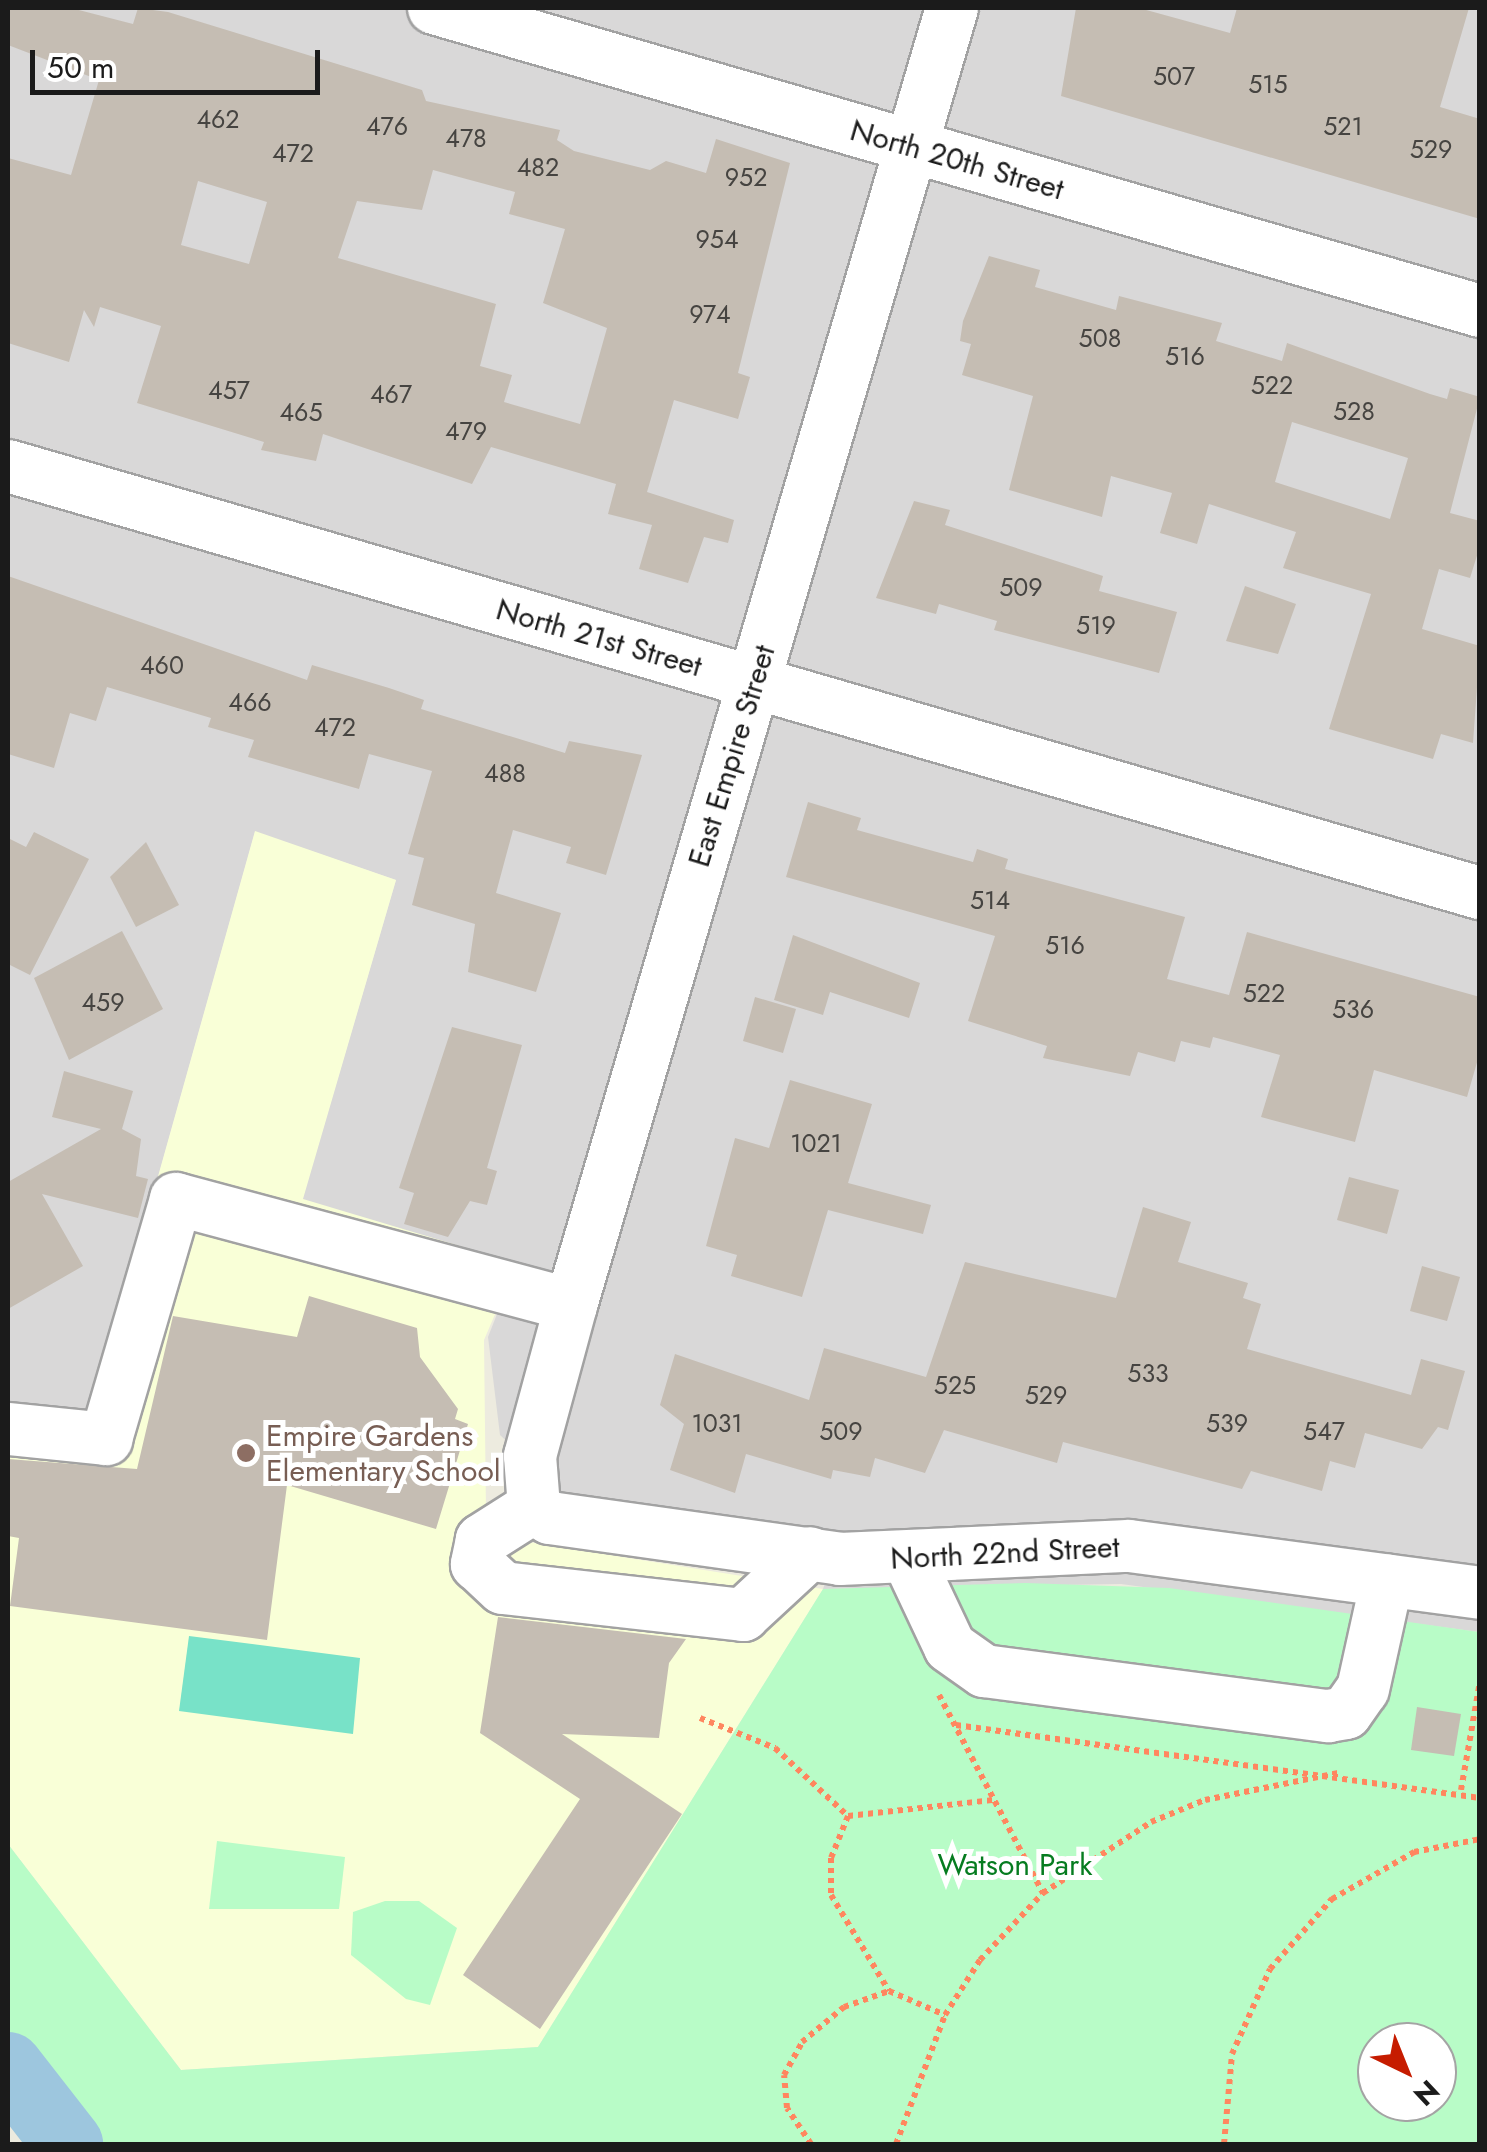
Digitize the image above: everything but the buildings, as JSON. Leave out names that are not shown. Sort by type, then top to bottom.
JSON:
[{"type":"street","name":"North 20th Street","points":[[434,8],[1480,312]]},
{"type":"street","name":"East Empire Street","points":[[534,1506],[530,1456],[570,1305],[952,8]]},
{"type":"street","name":"North 21st Street","points":[[8,466],[1480,893]]},
{"type":"street","points":[[8,1429],[106,1439],[176,1199],[570,1305]]},
{"type":"street","points":[[534,1506],[482,1540],[477,1564],[503,1588],[743,1615],[810,1554]]},
{"type":"street","name":"North 22nd Street","points":[[534,1506],[550,1518],[810,1554],[908,1558],[1128,1546],[1480,1594]]},
{"type":"street","points":[[908,1558],[950,1647],[984,1671],[1328,1716],[1346,1713],[1363,1689],[1387,1581]]},
{"type":"path","points":[[1461,1790],[1480,1681]]},
{"type":"path","points":[[936,1690],[1043,1893]]},
{"type":"path","points":[[700,1718],[775,1748],[848,1816],[994,1800]]},
{"type":"path","points":[[956,1726],[1338,1772],[1461,1790],[1480,1798]]},
{"type":"path","points":[[896,2144],[945,2015],[980,1960],[1043,1893],[1151,1822],[1205,1800],[1338,1772]]},
{"type":"path","points":[[848,1816],[831,1858],[831,1895],[889,1992],[945,2015]]},
{"type":"path","points":[[1224,2144],[1232,2054],[1270,1968],[1332,1899],[1414,1852],[1480,1838]]},
{"type":"path","points":[[811,2144],[786,2108],[784,2074],[802,2042],[844,2008],[889,1992]]},
{"type":"shaded area","points":[[8,8],[1479,8],[1479,1632],[1121,1584],[823,1589],[840,1541],[562,1493],[500,1435],[488,1337],[517,1263],[302,1200],[396,880],[255,832],[91,1416],[8,1405]]},
{"type":"shaded area","name":"Empire Gardens Elementary School","points":[[255,831],[396,880],[303,1199],[517,1263],[484,1340],[486,1513],[528,1542],[823,1589],[538,2047],[181,2070],[8,1844],[8,1405],[91,1415]]},
{"type":"green space","name":"Watson Park","points":[[1026,1583],[1169,1588],[1479,1632],[1479,2144],[57,2144],[8,2084],[8,1844],[181,2070],[538,2047],[823,1589]]},
{"type":"green space","points":[[189,1636],[360,1658],[353,1734],[179,1711]]},
{"type":"green space","points":[[217,1841],[345,1857],[339,1909],[209,1909]]},
{"type":"green space","points":[[385,1901],[419,1901],[457,1928],[430,2005],[406,1999],[351,1955],[353,1912]]},
{"type":"waterway","points":[[8,2067],[68,2144]]},
{"type":"place","name":"Empire Gardens Elementary School","points":[[246,1453]]}]
